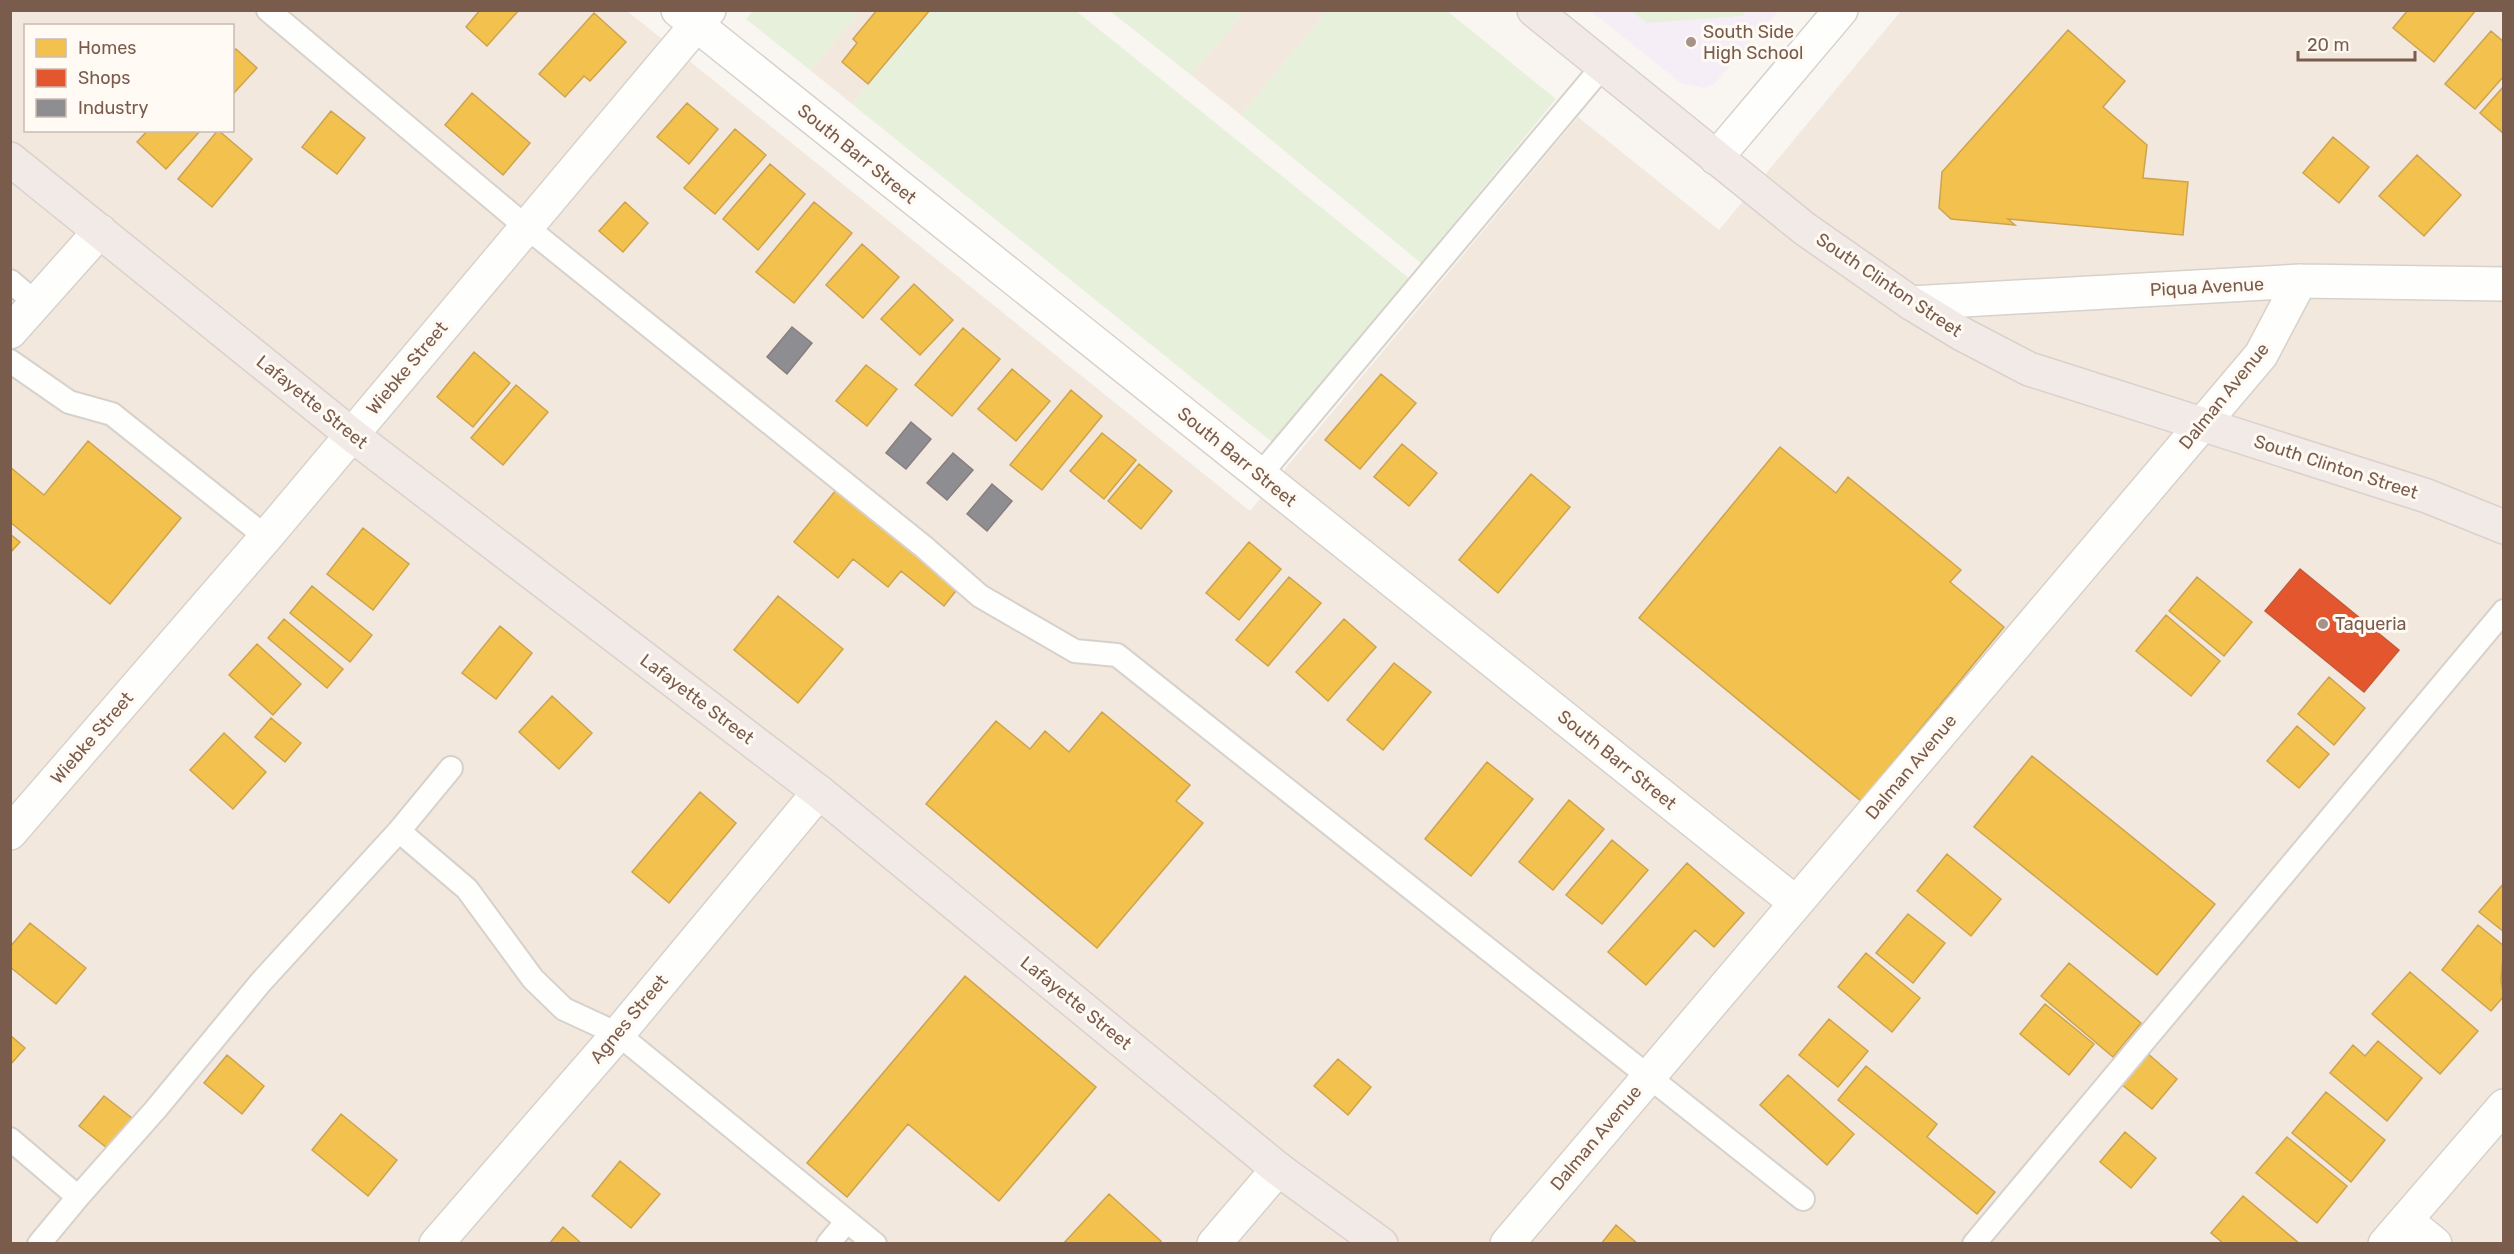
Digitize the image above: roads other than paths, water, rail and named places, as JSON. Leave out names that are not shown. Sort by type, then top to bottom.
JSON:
[{"type":"highway","name":"South Clinton Street","points":[[1534,10],[1805,229],[1911,303],[1962,334],[2029,369],[2427,496],[2504,527]]},
{"type":"highway","name":"Lafayette Street","points":[[15,171],[100,231],[352,435],[819,792],[1278,1169],[1381,1244]]},
{"type":"street","points":[[1716,158],[1841,10]]},
{"type":"street","name":"Wiebke Street","points":[[10,833],[352,435],[525,226],[694,15]]},
{"type":"street","name":"South Barr Street","points":[[694,15],[1260,475],[1796,903]]},
{"type":"street","points":[[10,332],[100,231]]},
{"type":"street","name":"Piqua Avenue","points":[[1911,303],[2300,281],[2504,284]]},
{"type":"street","name":"Dalman Avenue","points":[[1507,1244],[2261,355],[2300,281]]},
{"type":"street","name":"Agnes Street","points":[[436,1244],[618,1034],[819,792]]},
{"type":"street","points":[[2435,1244],[2396,1232],[2504,1106]]},
{"type":"street","points":[[1214,1244],[1278,1169]]},
{"type":"lane","points":[[268,10],[525,226],[924,548],[980,596],[1075,651],[1117,656],[1803,1199]]},
{"type":"lane","points":[[1260,475],[1603,66]]},
{"type":"lane","points":[[10,281],[36,303]]},
{"type":"lane","points":[[10,361],[69,402],[112,414],[266,537]]},
{"type":"lane","points":[[1974,1244],[2504,611]]},
{"type":"lane","points":[[39,1244],[156,1109],[261,982],[399,831],[451,768]]},
{"type":"lane","points":[[399,831],[467,889],[533,979],[564,1009],[618,1034],[875,1244]]},
{"type":"lane","points":[[10,1139],[78,1197]]},
{"type":"lane","points":[[828,1244],[847,1221]]},
{"type":"place","name":"South Side High School","points":[[1691,42]]},
{"type":"place","name":"Taqueria","points":[[2323,624]]}]
